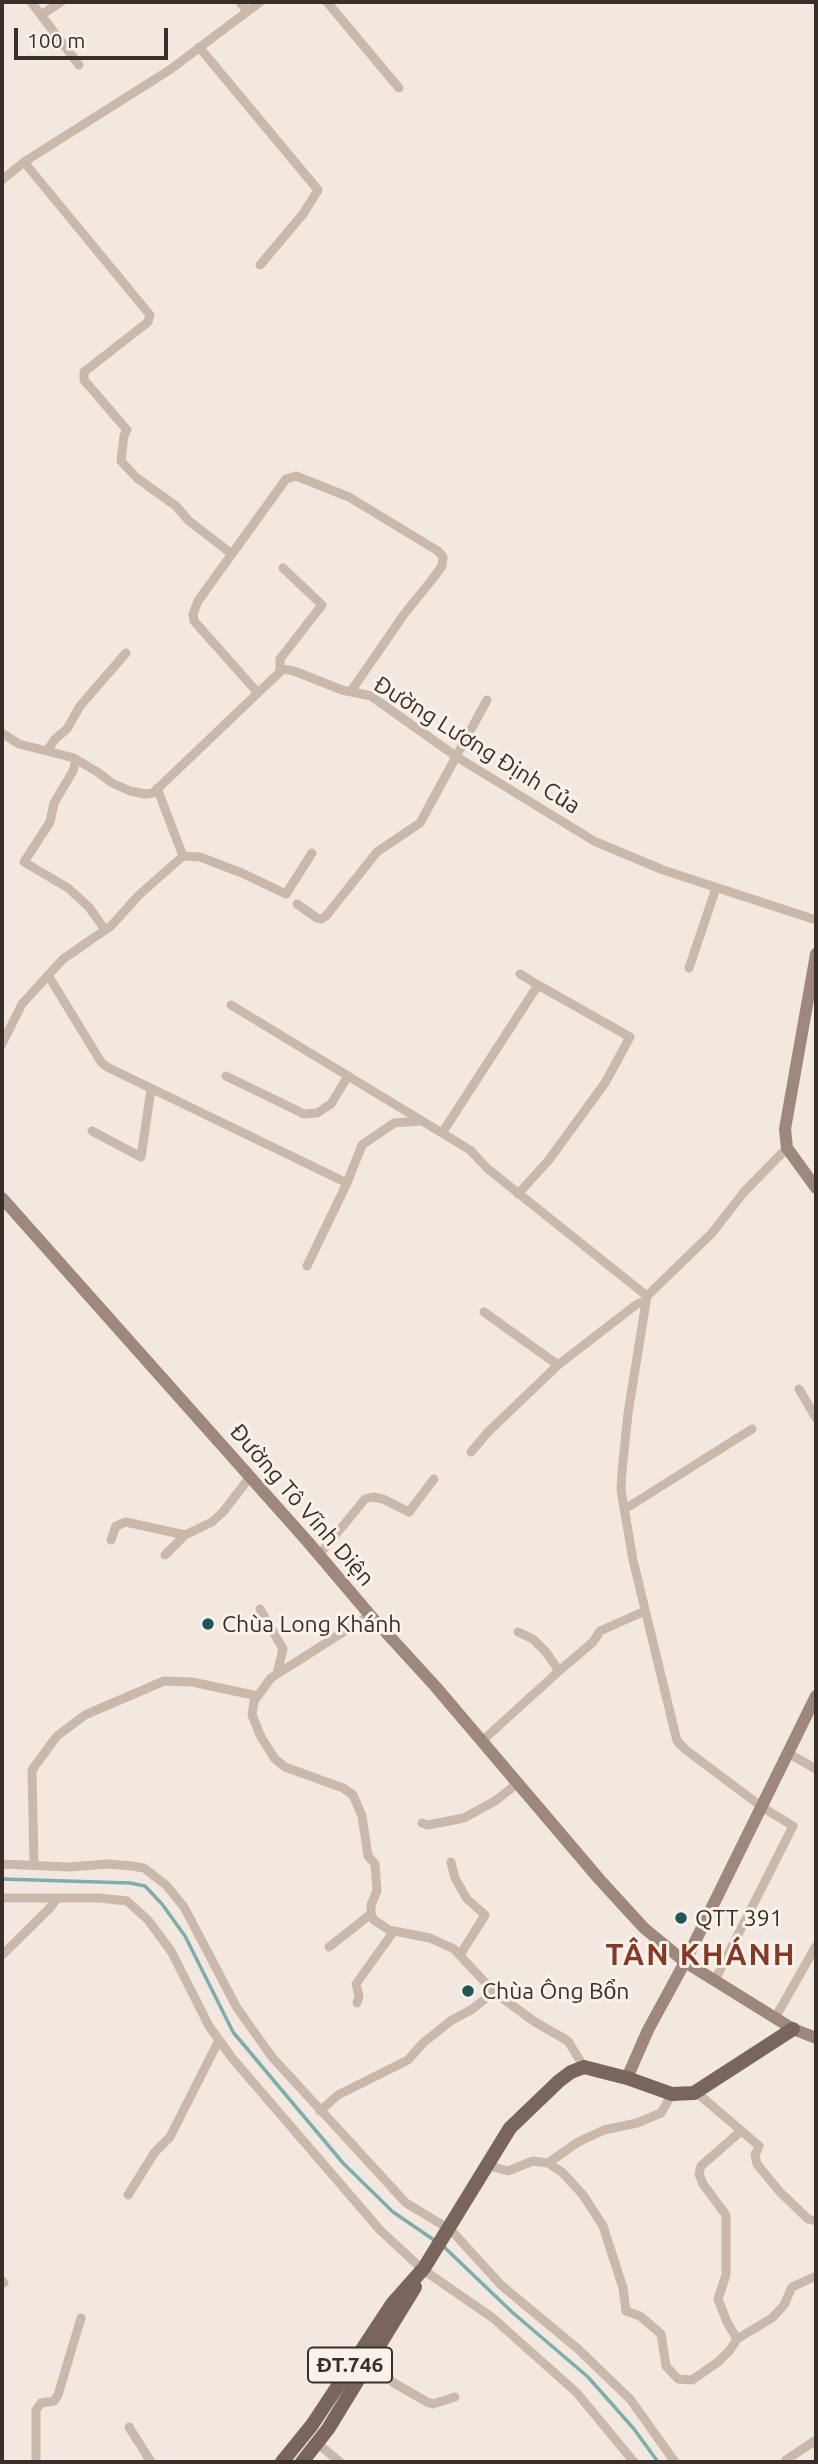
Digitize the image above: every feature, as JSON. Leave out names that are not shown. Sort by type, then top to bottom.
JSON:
[{"type":"main road","points":[[816,954],[785,1129],[787,1148],[816,1188]]},
{"type":"main road","name":"Đường Tô Vĩnh Diện","points":[[2,1198],[319,1555],[635,1918],[685,1962],[793,2029],[816,2038]]},
{"type":"main road","points":[[627,2078],[648,2030],[685,1962],[816,1696]]},
{"type":"main road","points":[[584,2067],[672,2094],[696,2092],[793,2029]]},
{"type":"main road","name":"ĐT.746","points":[[282,2462],[312,2425],[392,2304],[422,2270],[450,2229],[510,2128],[534,2103],[571,2072],[584,2067]]},
{"type":"main road","name":"ĐT.746","points":[[302,2462],[339,2412],[368,2362],[402,2312],[422,2270]]},
{"type":"street","points":[[31,2],[79,65]]},
{"type":"street","points":[[41,15],[61,2]]},
{"type":"street","points":[[240,2],[247,11]]},
{"type":"street","points":[[2,180],[24,162],[145,87],[260,2]]},
{"type":"street","points":[[327,2],[399,88]]},
{"type":"street","points":[[199,47],[318,190],[303,214],[260,265]]},
{"type":"street","points":[[24,162],[150,315],[148,323],[84,372],[84,380],[127,429],[121,461],[136,478],[176,506],[189,521],[232,554]]},
{"type":"street","points":[[258,693],[194,621],[192,614],[198,601],[286,479],[296,476],[349,497],[438,551],[443,561],[351,691]]},
{"type":"street","points":[[2,733],[19,744],[76,760],[130,791],[153,793],[280,672],[280,659],[321,605],[283,568]]},
{"type":"street","points":[[47,751],[55,739],[67,729],[80,706],[126,653]]},
{"type":"street","name":"Đường Lương Định Của","points":[[280,672],[283,669],[294,671],[326,685],[371,696],[457,757],[594,841],[663,870],[816,920]]},
{"type":"street","points":[[297,904],[317,918],[321,919],[330,914],[377,852],[420,822],[487,700]]},
{"type":"street","points":[[76,760],[73,771],[54,803],[50,822],[23,862],[68,888],[89,907],[105,930]]},
{"type":"street","points":[[157,788],[183,856]]},
{"type":"street","points":[[2,1044],[22,1004],[63,959],[105,930],[183,856],[200,857],[286,894],[313,853]]},
{"type":"street","points":[[689,968],[716,888]]},
{"type":"street","points":[[519,1194],[548,1161],[605,1083],[631,1037],[520,974]]},
{"type":"street","points":[[48,975],[101,1062],[150,1089],[347,1183]]},
{"type":"street","points":[[442,1133],[538,985]]},
{"type":"street","points":[[231,1005],[470,1150],[488,1169],[646,1298]]},
{"type":"street","points":[[226,1076],[304,1114],[317,1113],[331,1104],[348,1076]]},
{"type":"street","points":[[92,1131],[141,1157],[150,1089]]},
{"type":"street","points":[[307,1266],[362,1145],[394,1123],[421,1121]]},
{"type":"street","points":[[471,1452],[489,1431],[558,1365],[646,1298],[712,1233],[744,1192],[787,1148]]},
{"type":"street","points":[[646,1298],[628,1413],[621,1490],[633,1560],[677,1741],[762,1807],[793,1826],[715,1980]]},
{"type":"street","points":[[484,1311],[558,1365]]},
{"type":"street","points":[[799,1389],[816,1418]]},
{"type":"street","points":[[625,1509],[752,1429]]},
{"type":"street","points":[[165,1555],[185,1535],[212,1522],[223,1512],[250,1477]]},
{"type":"street","points":[[319,1555],[365,1499],[383,1499],[409,1512],[434,1479]]},
{"type":"street","points":[[111,1540],[116,1526],[126,1522],[185,1535]]},
{"type":"street","points":[[260,1609],[283,1649],[277,1674]]},
{"type":"street","points":[[482,1741],[593,1642],[600,1631],[645,1611]]},
{"type":"street","points":[[370,1615],[271,1678],[254,1701],[252,1715],[261,1737],[275,1759],[285,1768],[343,1788],[352,1795],[362,1816],[368,1856],[375,1864],[377,1891],[371,1905],[374,1920],[394,1931],[430,1938],[454,1949],[494,1992],[535,2022],[568,2041],[584,2067]]},
{"type":"street","points":[[518,1632],[533,1639],[559,1671]]},
{"type":"street","points":[[34,1865],[32,1770],[57,1736],[85,1715],[163,1681],[192,1682],[258,1696]]},
{"type":"street","points":[[788,1753],[816,1769]]},
{"type":"street","points":[[422,1823],[428,1825],[464,1818],[495,1801],[518,1783]]},
{"type":"street","points":[[451,1861],[455,1878],[467,1899],[485,1915],[460,1955]]},
{"type":"street","points":[[2,1864],[132,1866],[144,1868],[166,1885],[184,1907],[237,2008],[272,2057],[406,2203],[450,2229],[501,2285],[578,2349],[630,2399],[676,2462]]},
{"type":"street","points":[[2,1898],[99,1898],[127,1901],[148,1920],[171,1951],[209,2026],[219,2040],[321,2164],[380,2230],[422,2270],[493,2318],[577,2393],[634,2462]]},
{"type":"street","points":[[2,1955],[57,1898]]},
{"type":"street","points":[[328,1947],[371,1914]]},
{"type":"street","points":[[357,2003],[359,1996],[355,1984],[394,1931]]},
{"type":"street","points":[[775,2018],[816,1946]]},
{"type":"street","points":[[320,2111],[338,2095],[408,2060],[423,2043],[452,2020],[471,2010],[494,1992]]},
{"type":"street","points":[[128,2195],[155,2152],[170,2137],[219,2040]]},
{"type":"street","points":[[696,2092],[759,2146],[755,2155],[757,2164],[779,2191],[808,2219],[816,2221]]},
{"type":"street","points":[[548,2163],[578,2142],[595,2134],[661,2113],[672,2094]]},
{"type":"street","points":[[737,2339],[718,2299],[726,2275],[726,2216],[699,2174],[702,2166],[741,2131]]},
{"type":"street","points":[[486,2165],[508,2171],[533,2161],[548,2163],[563,2173],[583,2195],[603,2226],[623,2288],[626,2311],[640,2316],[661,2334],[666,2366],[678,2379],[692,2380],[718,2362],[737,2339],[772,2318],[784,2305],[792,2287],[816,2276]]},
{"type":"street","points":[[36,2462],[36,2410],[41,2403],[54,2401],[58,2395],[81,2318]]},
{"type":"street","points":[[368,2362],[394,2383],[427,2402],[433,2404],[454,2397]]},
{"type":"street","points":[[129,2427],[151,2462]]},
{"type":"street","points":[[786,2460],[816,2440]]},
{"type":"street","points":[[317,2443],[340,2462]]},
{"type":"waterway","points":[[2,1879],[130,1883],[145,1886],[185,1936],[233,2032],[343,2163],[393,2212],[437,2242]]},
{"type":"waterway","points":[[443,2246],[512,2312],[588,2377],[634,2429],[658,2462]]},
{"type":"place","name":"Chùa Long Khánh","points":[[208,1624]]},
{"type":"place","name":"QTT 391","points":[[681,1918]]},
{"type":"place","name":"Chùa Ông Bổn","points":[[468,1991]]},
{"type":"district","name":"TÂN KHÁNH","points":[[701,1955]]}]
